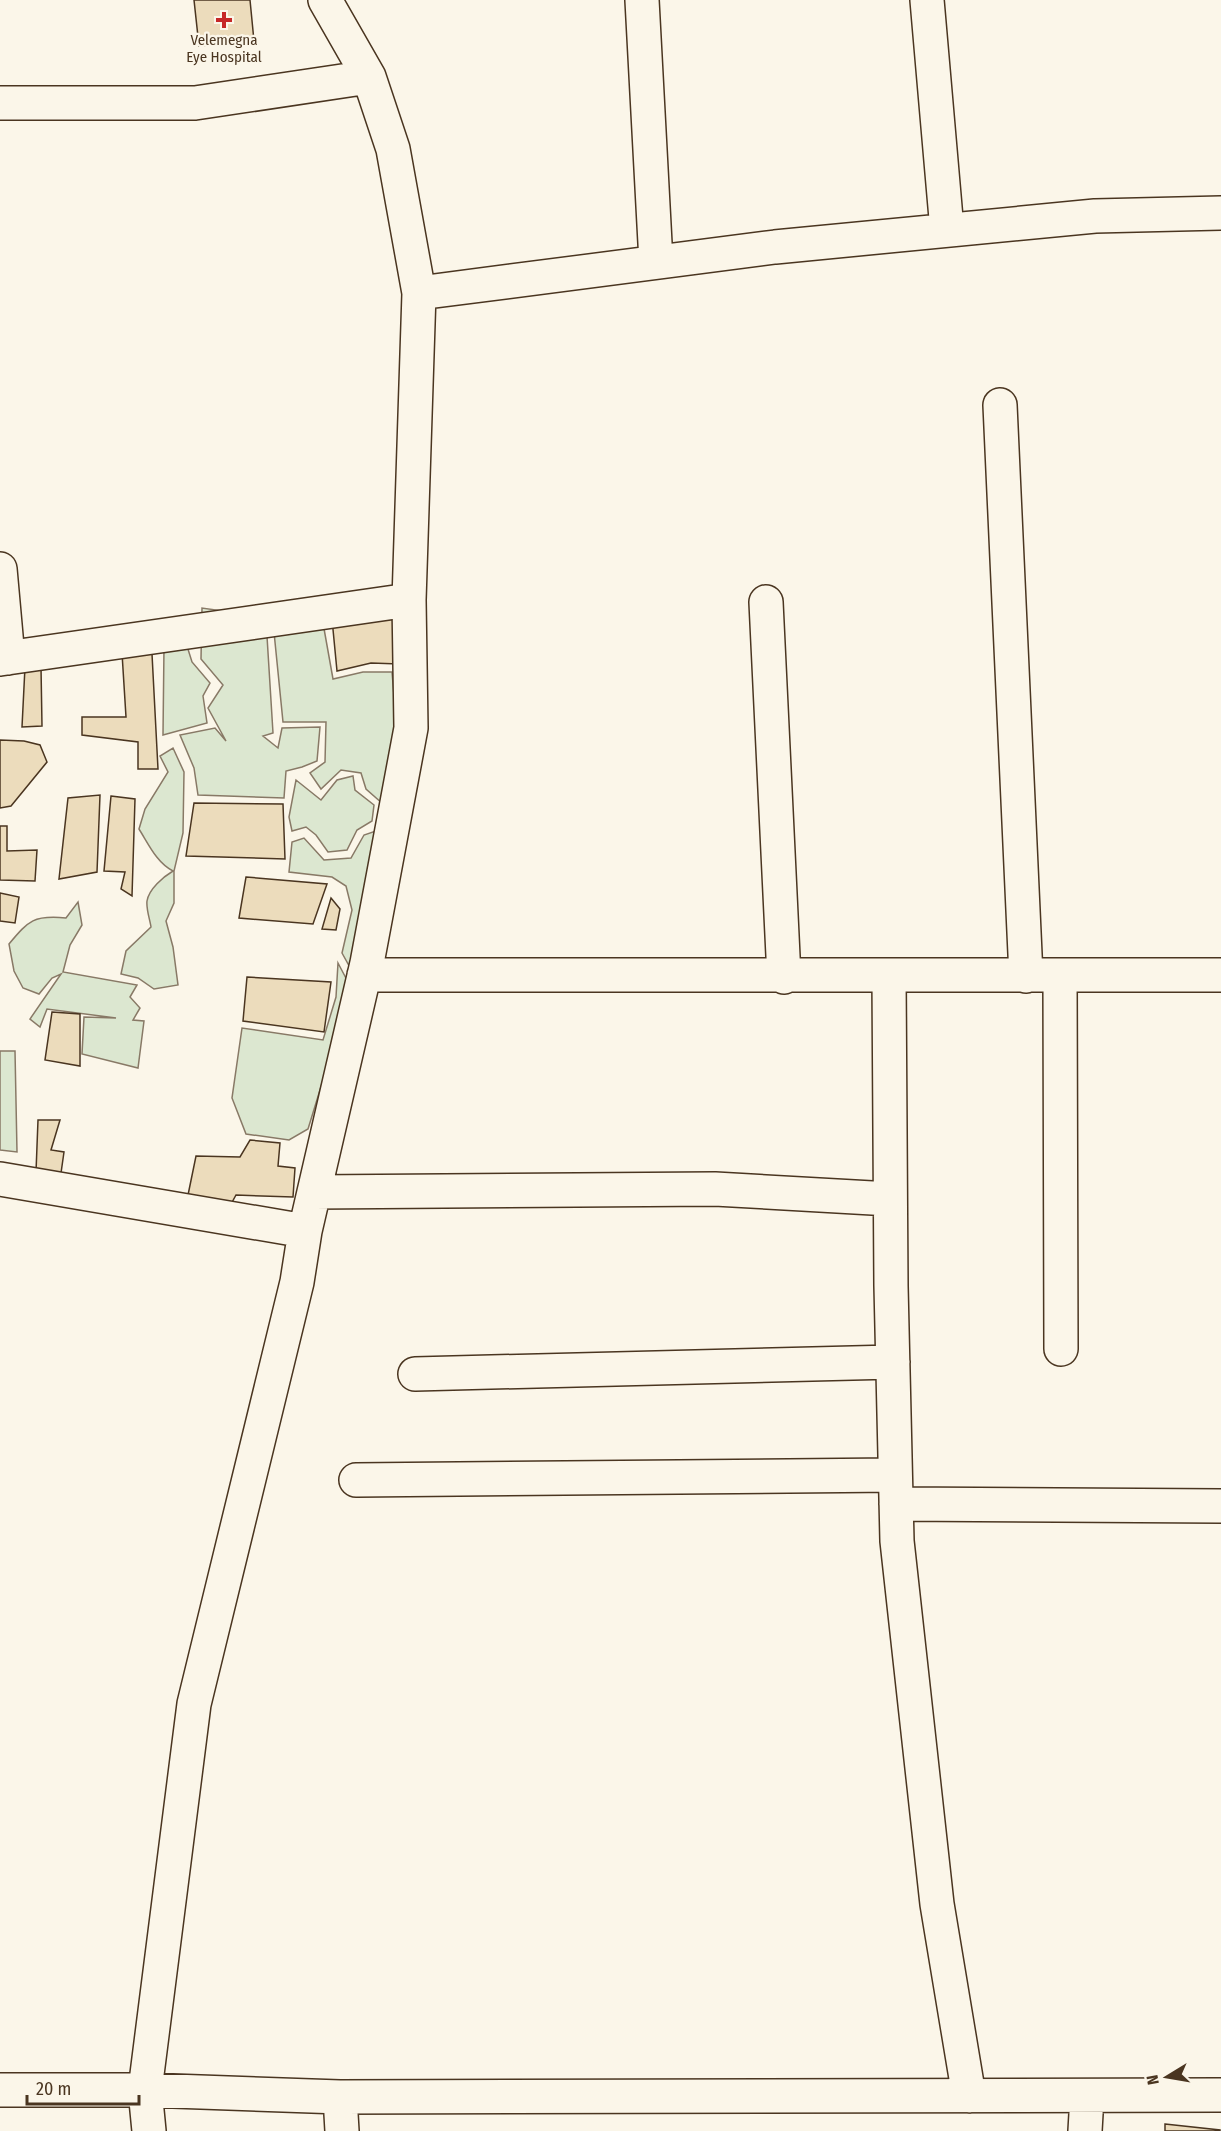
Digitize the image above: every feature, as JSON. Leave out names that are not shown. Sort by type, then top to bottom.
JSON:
[{"type":"street","points":[[149,2131],[145,2090],[194,1704],[297,1282],[305,1231],[364,975],[411,728],[409,600],[419,293],[393,149],[369,77],[325,0]]},
{"type":"street","points":[[642,0],[656,262]]},
{"type":"street","points":[[927,0],[947,230]]},
{"type":"street","points":[[0,103],[195,103],[369,77]]},
{"type":"street","points":[[419,293],[775,246],[1095,216],[1221,213]]},
{"type":"street","points":[[1000,405],[1026,976]]},
{"type":"street","points":[[0,569],[4,659],[409,600]]},
{"type":"street","points":[[766,602],[784,976]]},
{"type":"street","points":[[364,975],[1221,975]]},
{"type":"street","points":[[889,976],[892,1362],[897,1541],[937,1904],[969,2096]]},
{"type":"street","points":[[1060,976],[1061,1349]]},
{"type":"street","points":[[0,1179],[305,1231]]},
{"type":"street","points":[[314,1192],[715,1189],[890,1199]]},
{"type":"street","points":[[415,1374],[892,1362]]},
{"type":"street","points":[[356,1480],[895,1490],[1221,1506]]},
{"type":"street","points":[[0,2090],[145,2090],[340,2097],[1221,2095]]},
{"type":"street","points":[[1085,2131],[1087,2096]]},
{"type":"street","points":[[340,2097],[342,2131]]},
{"type":"green space","points":[[265,604],[273,733],[263,736],[278,748],[282,728],[320,727],[317,761],[286,771],[284,798],[198,795],[194,768],[180,735],[215,728],[226,741],[208,708],[223,685],[201,659],[202,608],[230,612]]},
{"type":"green space","points":[[323,623],[333,679],[363,672],[392,672],[398,743],[352,971],[342,953],[352,910],[346,886],[332,877],[289,872],[292,842],[304,838],[324,860],[351,858],[364,835],[379,830],[383,804],[366,789],[361,773],[341,770],[321,789],[310,773],[325,762],[326,722],[283,722],[274,632]]},
{"type":"green space","points":[[187,646],[192,662],[210,683],[203,696],[207,723],[163,735],[164,647]]},
{"type":"green space","points":[[173,748],[184,772],[183,833],[174,871],[174,903],[166,921],[173,947],[178,985],[154,989],[138,978],[121,974],[126,951],[151,927],[147,904],[150,892],[173,871],[158,858],[139,829],[145,809],[168,772],[160,756]]},
{"type":"green space","points":[[353,776],[355,790],[374,805],[372,821],[357,830],[347,850],[328,852],[316,835],[306,827],[292,831],[289,817],[296,780],[321,800],[337,780]]},
{"type":"green space","points":[[78,902],[82,925],[70,945],[63,972],[137,985],[130,997],[140,1008],[133,1020],[144,1021],[138,1068],[82,1054],[84,1017],[116,1018],[47,1009],[40,1027],[30,1019],[61,974],[52,978],[39,994],[23,988],[14,971],[9,944],[27,924],[46,917],[66,918]]},
{"type":"green space","points":[[338,963],[348,982],[336,1038],[308,1129],[289,1140],[246,1134],[232,1098],[242,1028],[323,1040],[336,997]]},
{"type":"green space","points":[[0,1051],[15,1051],[17,1152],[0,1150]]},
{"type":"building","name":"Velemegna Eye Hospital","points":[[194,0],[250,0],[254,41],[199,46]]},
{"type":"building","points":[[398,615],[399,664],[371,663],[337,671],[332,619]]},
{"type":"building","points":[[122,653],[152,654],[158,769],[138,769],[138,742],[82,735],[82,717],[126,717]]},
{"type":"building","points":[[25,667],[41,667],[42,726],[22,727]]},
{"type":"building","points":[[0,740],[24,741],[40,745],[47,762],[11,806],[0,808]]},
{"type":"building","points":[[100,795],[97,872],[59,879],[68,798]]},
{"type":"building","points":[[111,796],[135,799],[132,896],[121,889],[125,872],[104,871]]},
{"type":"building","points":[[194,803],[283,804],[285,859],[186,856]]},
{"type":"building","points":[[0,826],[7,826],[7,851],[37,850],[35,881],[0,880]]},
{"type":"building","points":[[246,877],[327,884],[313,924],[239,918]]},
{"type":"building","points":[[0,893],[19,897],[15,923],[0,921]]},
{"type":"building","points":[[331,898],[340,909],[336,930],[322,929]]},
{"type":"building","points":[[247,977],[331,982],[324,1032],[243,1021]]},
{"type":"building","points":[[52,1012],[80,1014],[80,1066],[45,1060]]},
{"type":"building","points":[[38,1120],[60,1120],[51,1150],[64,1152],[61,1173],[36,1172]]},
{"type":"building","points":[[250,1140],[280,1143],[278,1166],[295,1168],[293,1197],[236,1195],[230,1206],[188,1195],[196,1156],[240,1157]]},
{"type":"building","points":[[1165,2124],[1220,2130],[1220,2131],[1165,2131]]},
{"type":"place","name":"Velemegna Eye Hospital","points":[[224,20]]}]
